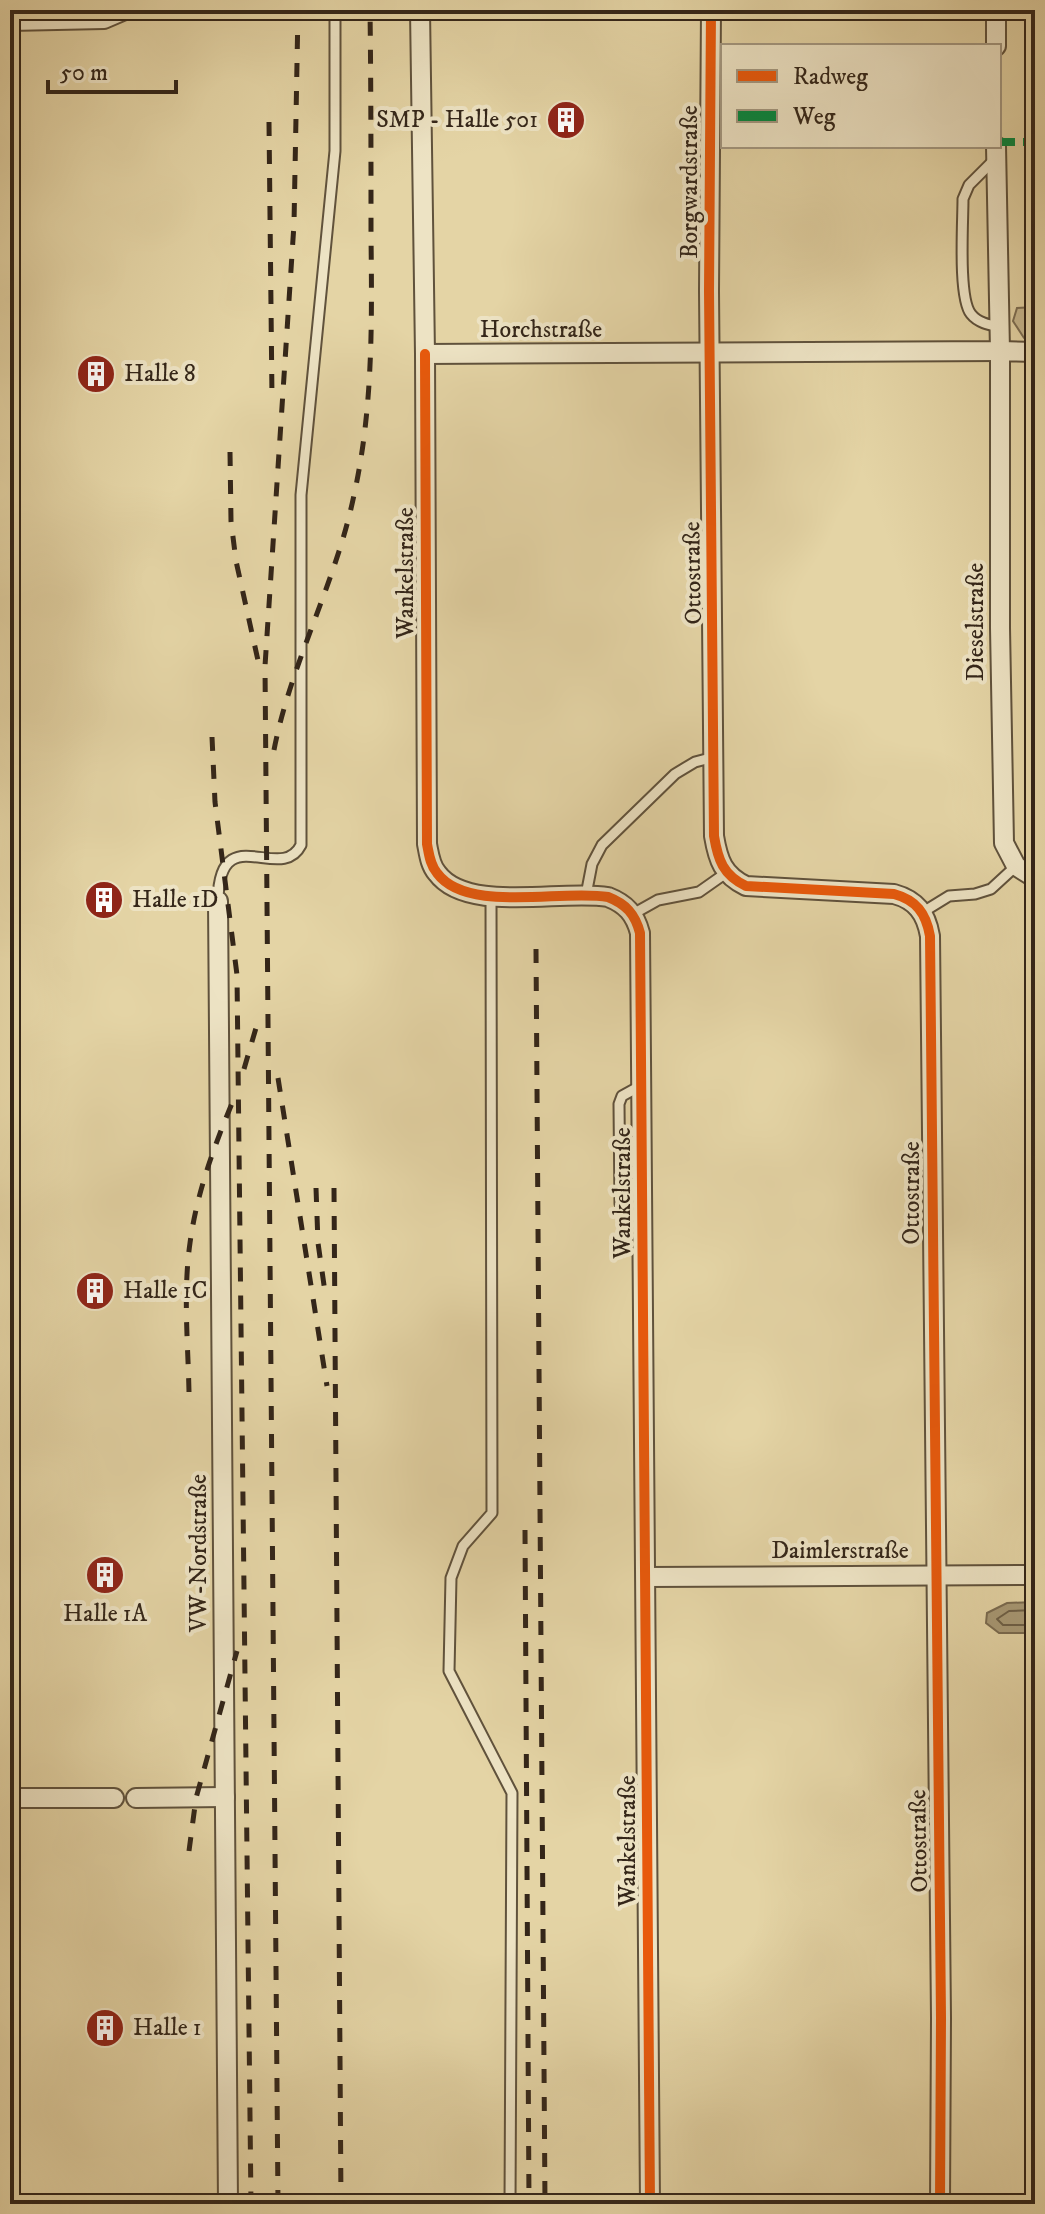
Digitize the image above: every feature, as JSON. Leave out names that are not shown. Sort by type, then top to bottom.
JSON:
[{"type":"street","points":[[10,21],[104,19],[125,10]]},
{"type":"street","points":[[420,10],[425,354]]},
{"type":"street","name":"Borgwardstraße","points":[[709,354],[711,10]]},
{"type":"street","points":[[996,10],[996,44]]},
{"type":"street","points":[[996,152],[1000,351]]},
{"type":"street","name":"Dieselstraße","points":[[1000,351],[1002,826],[1004,843],[1016,866]]},
{"type":"street","name":"Horchstraße","points":[[425,354],[1035,352]]},
{"type":"street","name":"Wankelstraße","points":[[425,354],[427,844],[430,860],[444,882],[468,893],[491,896],[586,895],[618,901],[633,914],[640,933],[650,2204]]},
{"type":"street","name":"Ottostraße","points":[[709,354],[714,836],[717,854],[726,873]]},
{"type":"street","points":[[1016,866],[1035,878]]},
{"type":"street","points":[[726,873],[746,886],[894,894],[906,897],[923,912]]},
{"type":"street","name":"VW-Nordstraße","points":[[218,901],[228,2204]]},
{"type":"street","name":"Ottostraße","points":[[923,912],[930,936],[941,2018],[940,2204]]},
{"type":"street","name":"Daimlerstraße","points":[[646,1577],[1035,1575]]},
{"type":"street","points":[[136,1798],[225,1797]]},
{"type":"street","points":[[10,1798],[114,1798]]},
{"type":"lane","points":[[218,901],[221,871],[229,861],[241,857],[288,858],[296,854],[301,845],[301,495],[335,151],[335,10]]},
{"type":"lane","points":[[996,152],[969,185],[963,199],[963,298],[971,314],[983,323],[1000,327]]},
{"type":"lane","points":[[586,895],[592,864],[602,845],[675,774],[695,762],[714,757]]},
{"type":"lane","points":[[923,912],[949,896],[991,889],[1016,866]]},
{"type":"lane","points":[[633,914],[658,900],[699,892],[726,873]]},
{"type":"lane","points":[[491,896],[492,1513],[463,1546],[451,1578],[449,1671],[512,1793],[510,2204]]},
{"type":"shaded area","points":[[1035,307],[1035,341],[1024,338],[1013,321],[1017,308]]},
{"type":"water","points":[[1035,1602],[1035,1633],[999,1633],[986,1623],[987,1613],[1007,1603]]},
{"type":"railway","points":[[278,2204],[265,666],[294,224],[298,10]]},
{"type":"railway","points":[[274,750],[291,685],[346,528],[365,430],[371,333],[370,10]]},
{"type":"railway","points":[[269,122],[272,398]]},
{"type":"railway","points":[[230,452],[231,521],[236,561],[259,665]]},
{"type":"railway","points":[[212,737],[215,802],[237,975],[251,2204]]},
{"type":"railway","points":[[536,949],[545,2204]]},
{"type":"railway","points":[[244,1069],[258,1021]]},
{"type":"railway","points":[[278,1078],[327,1386]]},
{"type":"railway","points":[[189,1392],[186,1299],[190,1243],[208,1168],[235,1096]]},
{"type":"railway","points":[[316,1188],[318,1243],[326,1299]]},
{"type":"railway","points":[[334,1188],[341,2204]]},
{"type":"railway","points":[[525,1530],[529,2204]]},
{"type":"railway","points":[[189,1851],[196,1798],[237,1651]]},
{"type":"marked path","points":[[1001,142],[1035,142]]},
{"type":"cycle path","points":[[711,10],[709,291],[716,845],[727,872],[746,886],[894,894],[919,909],[930,936],[941,2018],[940,2204]]},
{"type":"cycle path","points":[[425,354],[427,844],[431,863],[451,885],[470,893],[492,897],[608,897],[629,910],[640,933],[650,2204]]},
{"type":"place","name":"SMP - Halle 501","points":[[566,120]]},
{"type":"place","name":"Halle 8","points":[[96,374]]},
{"type":"place","name":"Halle 1D","points":[[104,900]]},
{"type":"place","name":"Halle 1C","points":[[95,1291]]},
{"type":"place","name":"Halle 1A","points":[[105,1575]]},
{"type":"place","name":"Halle 1","points":[[105,2028]]}]
